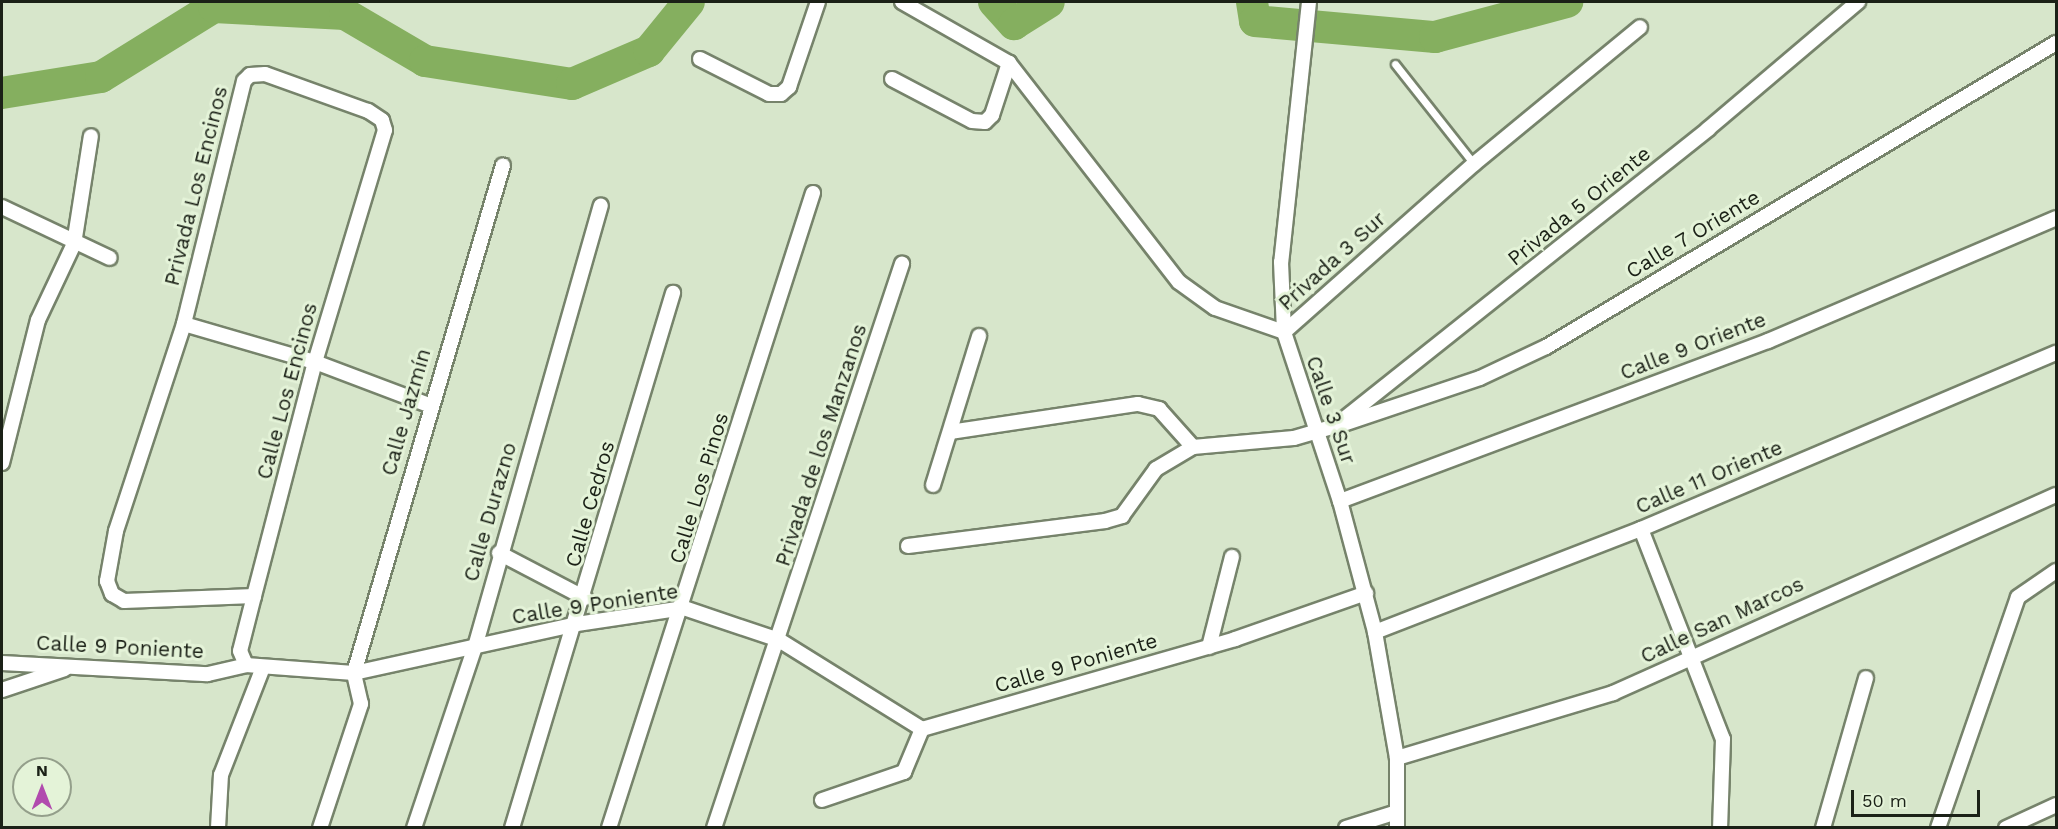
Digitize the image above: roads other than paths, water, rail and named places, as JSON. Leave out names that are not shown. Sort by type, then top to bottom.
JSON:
[{"type":"street","points":[[700,59],[769,94],[781,94],[789,87],[818,2]]},
{"type":"street","name":"Privada 3 Sur","points":[[902,2],[1009,63],[1179,282],[1215,308],[1284,332],[1474,164],[1640,27]]},
{"type":"street","name":"Calle 3 Sur","points":[[1309,2],[1281,262],[1284,332],[1340,501],[1375,632],[1397,758],[1397,828]]},
{"type":"street","name":"Privada 5 Oriente","points":[[1193,447],[1317,432],[1335,426],[1708,129],[1858,2]]},
{"type":"street","name":"Calle 7 Oriente","points":[[1335,426],[1480,378],[1546,347],[2056,43]]},
{"type":"street","points":[[892,79],[972,121],[985,122],[992,114],[1009,63]]},
{"type":"street","name":"Privada Los Encinos","points":[[184,324],[244,81],[250,75],[265,74],[368,111],[382,120],[385,130]]},
{"type":"street","name":"Calle Los Encinos","points":[[246,665],[240,651],[254,596],[315,362],[385,130]]},
{"type":"street","points":[[2,463],[38,320],[74,244],[91,136]]},
{"type":"street","name":"Calle Jazmín","points":[[354,673],[429,405],[503,165]]},
{"type":"street","name":"Calle Los Pinos","points":[[609,828],[684,608],[813,193]]},
{"type":"street","name":"Calle Durazno","points":[[414,828],[475,647],[499,553],[601,206]]},
{"type":"street","points":[[2,207],[74,244],[110,258]]},
{"type":"street","name":"Calle 9 Oriente","points":[[1340,501],[1768,340],[2056,218]]},
{"type":"street","name":"Privada de los Manzanos","points":[[714,828],[779,640],[902,264]]},
{"type":"street","name":"Calle Cedros","points":[[512,828],[585,598],[673,293]]},
{"type":"street","points":[[254,596],[124,601],[112,594],[107,580],[116,531],[184,324],[315,362],[429,405]]},
{"type":"street","points":[[933,485],[979,336]]},
{"type":"street","name":"Calle 11 Oriente","points":[[1375,632],[1641,529],[2056,353]]},
{"type":"street","points":[[908,546],[1122,516],[1156,469],[1193,447],[1159,409],[1138,404],[950,432]]},
{"type":"street","name":"Calle San Marcos","points":[[1397,758],[1613,693],[1690,656],[2056,495]]},
{"type":"street","points":[[1641,529],[1723,739],[1720,828]]},
{"type":"street","points":[[499,553],[585,598]]},
{"type":"street","points":[[1209,647],[1232,557]]},
{"type":"street","points":[[1938,828],[2018,597],[2056,571]]},
{"type":"street","name":"Calle 9 Poniente","points":[[2,663],[208,674],[246,665],[262,670],[354,673],[577,624],[684,608],[779,640],[922,729],[1209,647],[1366,593]]},
{"type":"street","points":[[2,690],[72,667]]},
{"type":"street","points":[[218,828],[221,775],[262,670]]},
{"type":"street","points":[[320,828],[361,704],[354,673]]},
{"type":"street","points":[[1823,828],[1866,678]]},
{"type":"street","points":[[822,800],[904,772],[922,729]]},
{"type":"street","points":[[2006,828],[2035,821],[2056,805]]},
{"type":"street","points":[[1346,828],[1397,812]]},
{"type":"lane","points":[[1395,64],[1474,164]]},
{"type":"waterway","points":[[2,93],[101,77],[214,7],[345,14],[425,61],[572,84],[649,51],[689,2]]},
{"type":"waterway","points":[[994,2],[1014,24],[1049,2]]},
{"type":"waterway","points":[[1252,2],[1255,21],[1435,37],[1567,2]]}]
